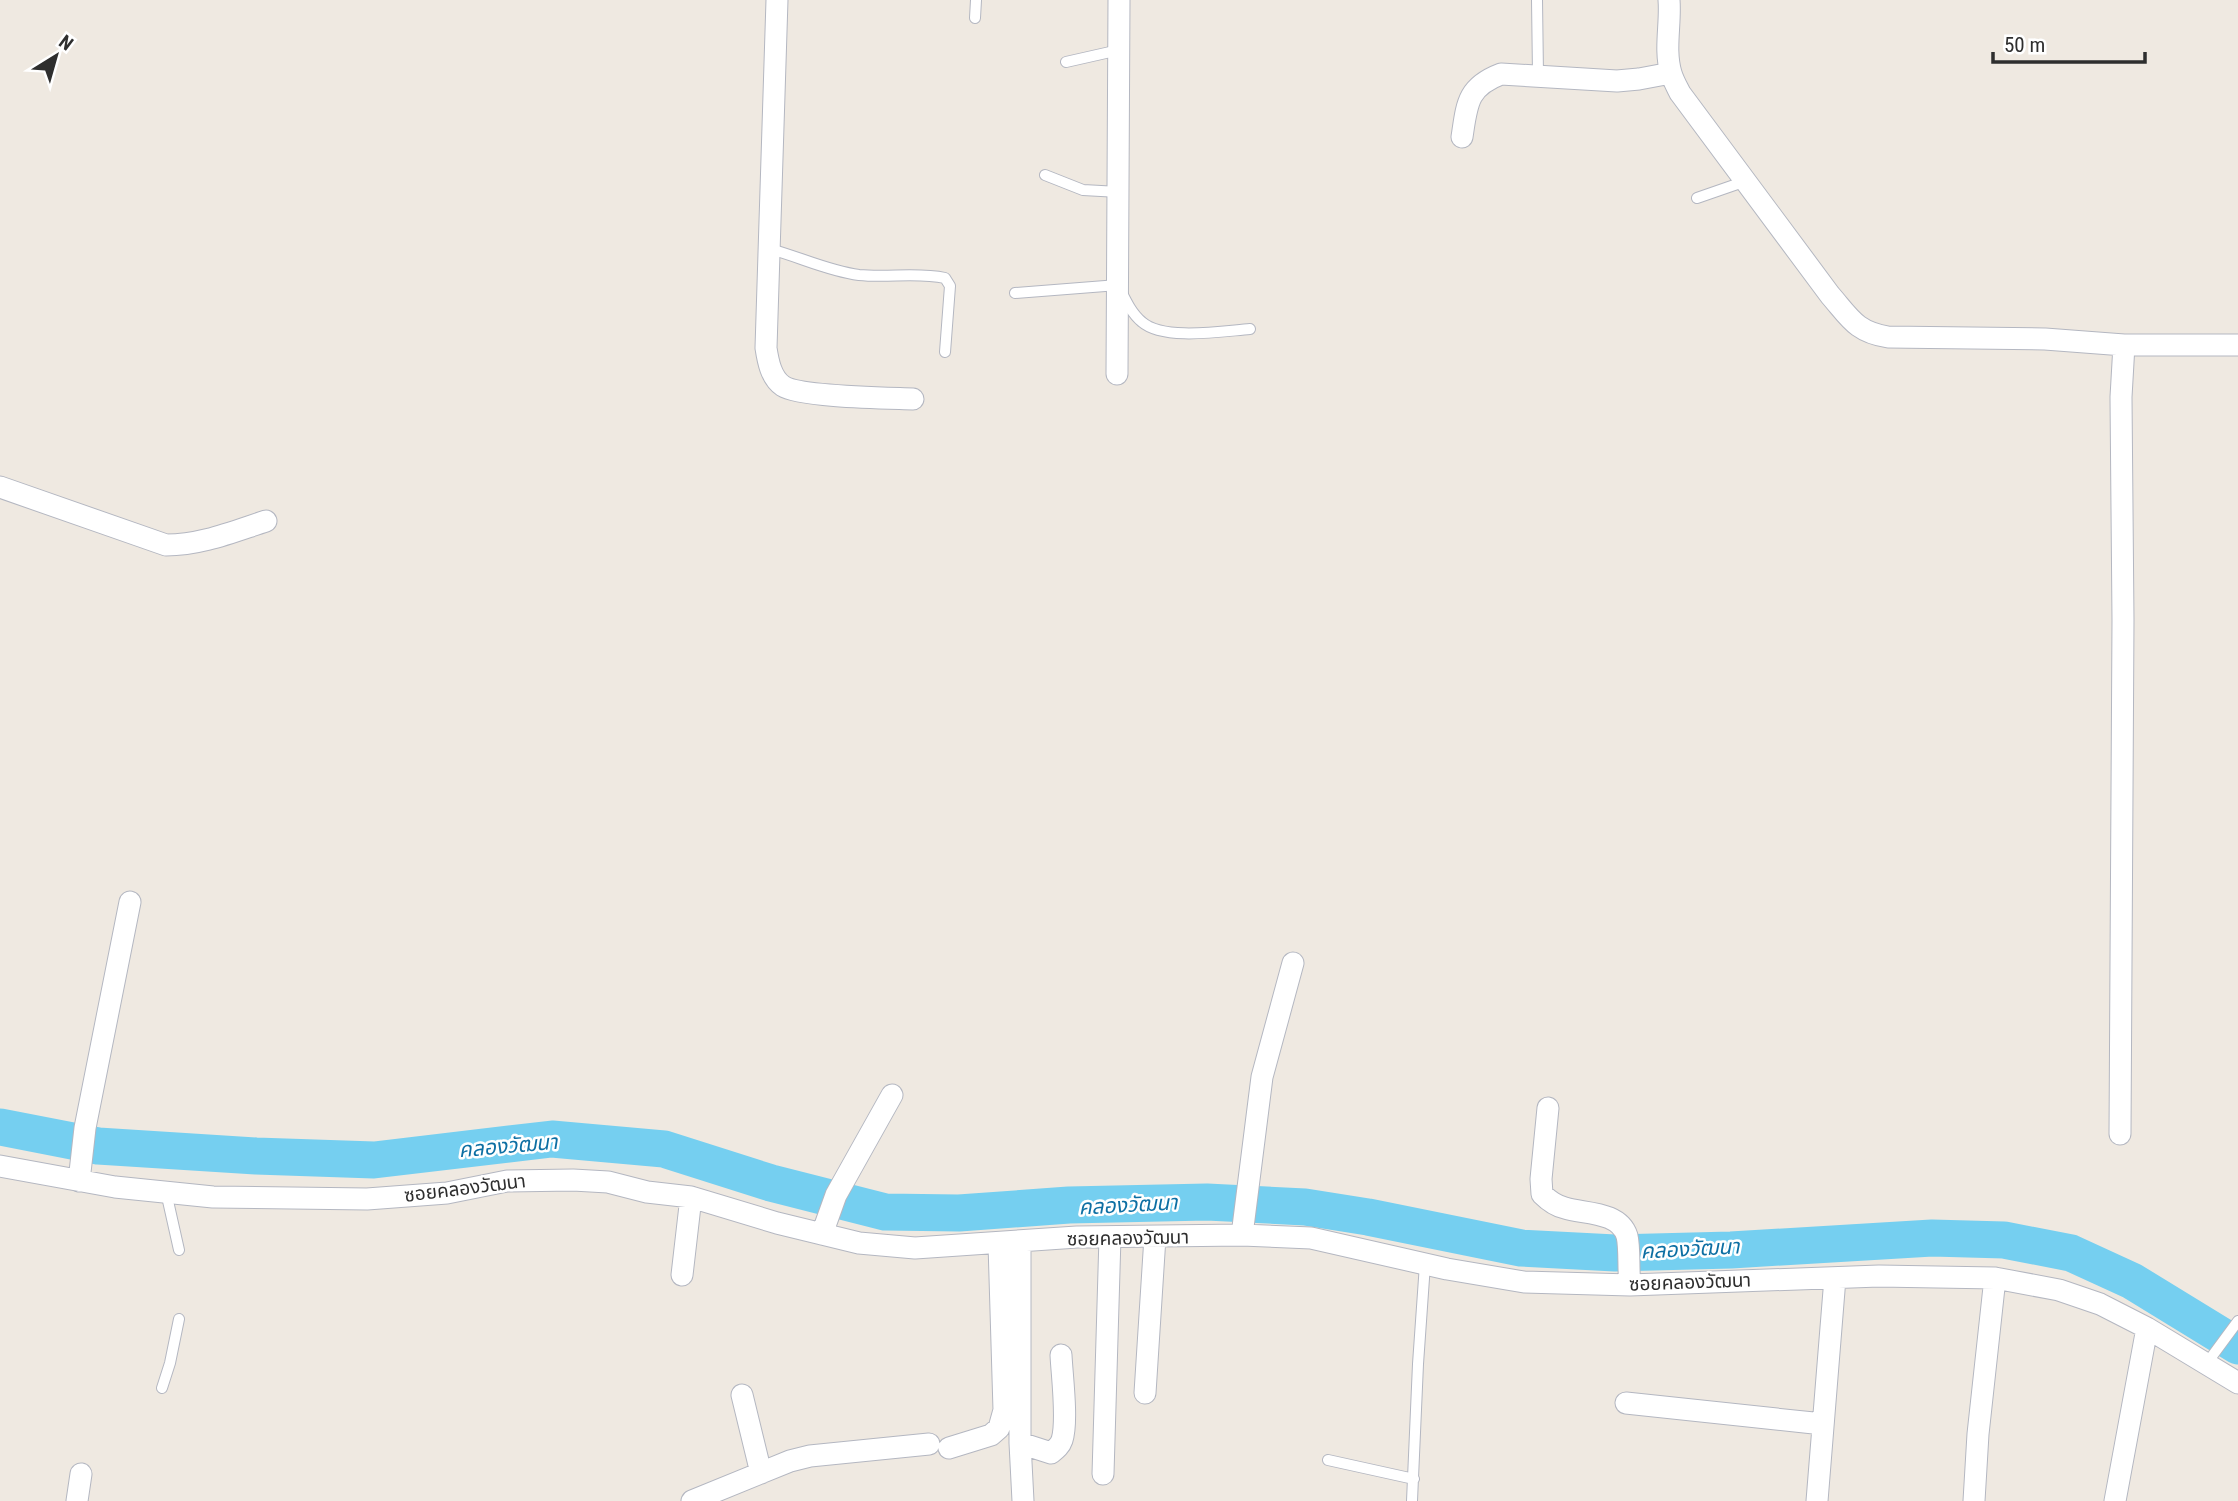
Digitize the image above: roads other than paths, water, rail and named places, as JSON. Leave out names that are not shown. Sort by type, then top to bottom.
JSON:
[{"type":"street","points":[[777,0],[766,348],[769,366],[783,386],[806,393],[913,399]]},
{"type":"street","points":[[1117,374],[1119,0]]},
{"type":"street","points":[[1669,0],[1668,56],[1671,73],[1680,93],[1830,295],[1857,326],[1869,334],[1888,337],[2045,340],[2124,345],[2238,345]]},
{"type":"street","points":[[1462,137],[1467,100],[1486,79],[1501,74],[1538,74],[1618,81],[1671,73]]},
{"type":"street","points":[[2120,1134],[2123,633],[2121,397],[2124,345]]},
{"type":"street","points":[[0,487],[166,545],[204,541],[265,522]]},
{"type":"street","points":[[79,1181],[85,1128],[130,902]]},
{"type":"street","points":[[1243,1225],[1262,1077],[1293,962]]},
{"type":"street","points":[[824,1228],[836,1195],[892,1095]]},
{"type":"street","points":[[1548,1108],[1542,1194],[1563,1208],[1616,1221],[1627,1237],[1628,1275]]},
{"type":"street","name":"ซอยคลองวัฒนา","points":[[0,1166],[79,1181],[213,1197],[367,1199],[447,1193],[507,1181],[608,1182],[647,1192],[691,1197],[824,1228],[859,1243],[915,1248],[1155,1237],[1243,1225],[1524,1282],[1628,1275],[1995,1278],[2059,1290],[2100,1304],[2211,1358],[2238,1383]]},
{"type":"street","points":[[682,1275],[691,1197]]},
{"type":"street","points":[[1103,1474],[1110,1237]]},
{"type":"street","points":[[1145,1393],[1155,1237]]},
{"type":"street","points":[[1009,1243],[1023,1501]]},
{"type":"street","points":[[692,1501],[810,1456],[939,1446],[991,1435],[999,1428],[1004,1410],[1009,1243]]},
{"type":"street","points":[[1817,1501],[1835,1278]]},
{"type":"street","points":[[1974,1501],[1978,1434],[1995,1278]]},
{"type":"street","points":[[2115,1501],[2147,1328]]},
{"type":"street","points":[[1020,1443],[1051,1453],[1058,1448],[1064,1424],[1061,1354]]},
{"type":"street","points":[[742,1395],[761,1473]]},
{"type":"street","points":[[1626,1403],[1823,1424]]},
{"type":"street","points":[[77,1501],[80,1474]]},
{"type":"lane","points":[[975,0],[975,18]]},
{"type":"lane","points":[[1536,0],[1538,74]]},
{"type":"lane","points":[[1066,62],[1119,50]]},
{"type":"lane","points":[[1045,175],[1083,190],[1119,192]]},
{"type":"lane","points":[[1697,198],[1746,181]]},
{"type":"lane","points":[[770,249],[829,269],[859,275],[930,275],[945,278],[950,286],[945,352]]},
{"type":"lane","points":[[1015,293],[1118,285],[1133,313],[1144,325],[1161,331],[1202,333],[1250,329]]},
{"type":"lane","points":[[166,1192],[179,1250]]},
{"type":"lane","points":[[1412,1501],[1425,1264]]},
{"type":"lane","points":[[162,1388],[173,1353],[179,1319]]},
{"type":"lane","points":[[2211,1358],[2238,1322]]},
{"type":"lane","points":[[1328,1460],[1413,1479]]},
{"type":"waterway","name":"คลองวัฒนา","points":[[0,1127],[98,1146],[374,1160],[552,1139],[664,1149],[771,1183],[885,1212],[959,1213],[1069,1205],[1207,1202],[1305,1207],[1521,1248],[1615,1253],[1731,1250],[1932,1238],[2004,1240],[2071,1253],[2132,1281],[2238,1346]]}]
